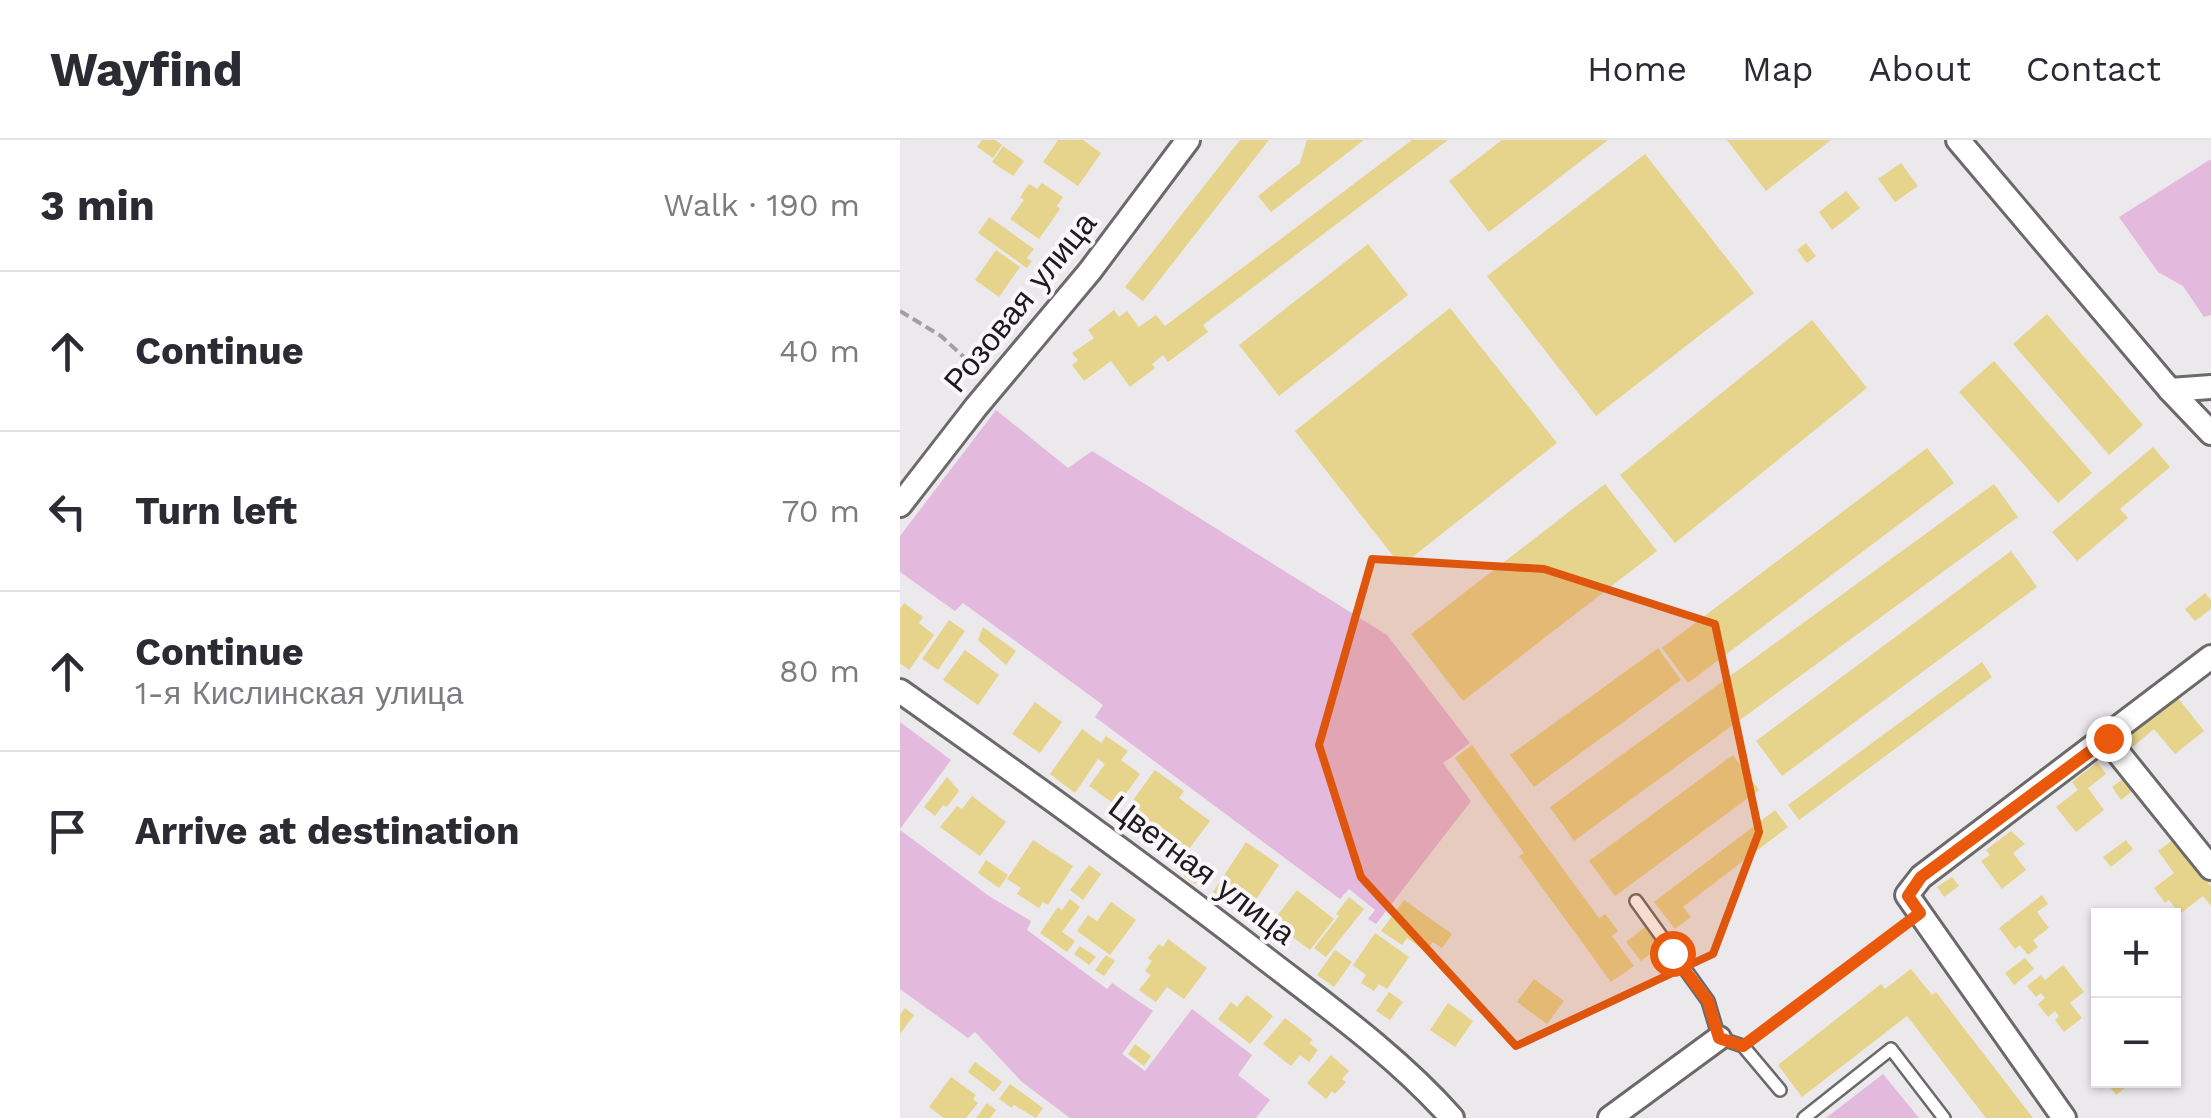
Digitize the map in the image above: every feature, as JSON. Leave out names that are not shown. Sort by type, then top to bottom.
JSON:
[{"type":"street","name":"Розовая улица","points":[[900,505],[1090,271],[1188,140]]},
{"type":"street","points":[[1958,140],[2211,433]]},
{"type":"street","points":[[2170,390],[2211,387]]},
{"type":"street","points":[[2064,1118],[1914,904],[1921,877],[2211,657]]},
{"type":"street","name":"Цветная улица","points":[[900,691],[1137,859],[1377,1045],[1452,1118]]},
{"type":"street","points":[[2108,738],[2211,868]]},
{"type":"street","points":[[1610,1118],[1719,1038]]},
{"type":"lane","points":[[1636,901],[1708,1001],[1719,1038],[1743,1046],[1780,1090]]},
{"type":"lane","points":[[1804,1118],[1891,1049],[1944,1118]]},
{"type":"path","points":[[900,311],[941,336],[994,386]]},
{"type":"path","points":[[1743,1046],[1914,904]]},
{"type":"highlighted area","points":[[1372,559],[1544,569],[1715,624],[1759,832],[1713,954],[1516,1046],[1361,877],[1319,745]]},
{"type":"shaded area","points":[[2211,159],[2211,315],[2204,317],[2183,286],[2158,272],[2119,217]]},
{"type":"shaded area","points":[[996,410],[1068,468],[1092,451],[1387,635],[1470,743],[1443,763],[1471,801],[1376,924],[1368,919],[1375,910],[1349,889],[1340,899],[1095,717],[1103,705],[963,603],[955,611],[900,572],[900,536]]},
{"type":"shaded area","points":[[900,722],[951,760],[900,829]]},
{"type":"shaded area","points":[[900,830],[989,896],[1031,921],[1027,930],[1107,989],[1112,983],[1153,1011],[1122,1054],[1145,1071],[1192,1009],[1252,1055],[1238,1075],[1270,1100],[1256,1118],[1070,1118],[1022,1082],[975,1032],[968,1038],[900,989]]},
{"type":"shaded area","points":[[1883,1074],[1919,1118],[1826,1118]]},
{"type":"building","points":[[982,140],[995,140],[1002,145],[993,158],[977,147]]},
{"type":"building","points":[[1058,140],[1083,140],[1101,153],[1078,186],[1043,162]]},
{"type":"building","points":[[1240,140],[1269,140],[1143,301],[1125,287]]},
{"type":"building","points":[[1307,140],[1364,140],[1271,212],[1258,196],[1300,163]]},
{"type":"building","points":[[1412,140],[1448,140],[1203,325],[1208,332],[1168,362],[1163,355],[1152,364],[1155,368],[1130,387],[1111,361],[1084,381],[1072,365],[1078,360],[1072,353],[1094,338],[1088,330],[1114,310],[1119,317],[1127,311],[1139,327],[1156,315],[1165,326]]},
{"type":"building","points":[[1502,140],[1608,140],[1489,232],[1449,181]]},
{"type":"building","points":[[1727,140],[1831,140],[1766,191]]},
{"type":"building","points":[[1003,146],[1024,161],[1013,176],[992,162]]},
{"type":"building","points":[[1645,154],[1754,293],[1596,416],[1487,276]]},
{"type":"building","points":[[1901,163],[1918,186],[1895,202],[1878,179]]},
{"type":"building","points":[[1042,183],[1063,197],[1057,206],[1060,209],[1039,239],[1010,219],[1024,200],[1020,197],[1029,184],[1037,189]]},
{"type":"building","points":[[1846,191],[1860,208],[1832,230],[1819,212]]},
{"type":"building","points":[[989,217],[1034,249],[1027,258],[1032,261],[1027,268],[978,233]]},
{"type":"building","points":[[1806,243],[1816,256],[1807,263],[1797,250]]},
{"type":"building","points":[[1368,244],[1408,295],[1279,396],[1239,345]]},
{"type":"building","points":[[996,250],[1020,267],[999,297],[975,280]]},
{"type":"building","points":[[1450,308],[1557,443],[1401,566],[1295,431]]},
{"type":"building","points":[[2047,314],[2143,425],[2109,455],[2013,344]]},
{"type":"building","points":[[1812,320],[1867,388],[1675,543],[1620,475]]},
{"type":"building","points":[[1994,361],[2092,473],[2058,503],[1959,392]]},
{"type":"building","points":[[2153,447],[2170,467],[2120,509],[2128,518],[2077,561],[2052,532]]},
{"type":"building","points":[[1927,448],[1954,483],[1688,683],[1662,648]]},
{"type":"building","points":[[1605,484],[1657,551],[1463,701],[1411,634]]},
{"type":"building","points":[[1994,484],[2018,517],[1574,841],[1550,807]]},
{"type":"building","points":[[2011,551],[2037,587],[1782,776],[1756,741]]},
{"type":"building","points":[[2205,593],[2211,600],[2211,609],[2195,621],[2185,609]]},
{"type":"building","points":[[904,603],[923,617],[919,623],[934,635],[909,670],[900,663],[900,609]]},
{"type":"building","points":[[949,620],[965,631],[938,670],[922,659]]},
{"type":"building","points":[[983,627],[1016,651],[1006,665],[978,640]]},
{"type":"building","points":[[1658,648],[1681,680],[1534,787],[1510,755]]},
{"type":"building","points":[[965,650],[999,675],[978,705],[943,680]]},
{"type":"building","points":[[1982,662],[1992,677],[1799,820],[1788,805]]},
{"type":"building","points":[[2174,693],[2204,731],[2175,754],[2154,729],[2129,750],[2119,738]]},
{"type":"building","points":[[1035,702],[1062,722],[1040,753],[1012,734]]},
{"type":"building","points":[[1082,729],[1101,743],[1106,736],[1128,751],[1121,760],[1140,774],[1117,806],[1089,786],[1105,764],[1098,759],[1075,793],[1050,774]]},
{"type":"building","points":[[1472,745],[1599,918],[1605,914],[1618,931],[1612,936],[1634,966],[1611,982],[1519,856],[1524,853],[1455,758]]},
{"type":"building","points":[[1733,755],[1759,790],[1615,896],[1589,861]]},
{"type":"building","points":[[2097,762],[2106,774],[2088,788],[2104,810],[2076,832],[2056,807],[2078,790],[2072,782]]},
{"type":"building","points":[[1155,770],[1184,791],[1179,798],[1210,821],[1183,857],[1150,833],[1144,842],[1117,822]]},
{"type":"building","points":[[947,777],[959,791],[935,816],[924,807]]},
{"type":"building","points":[[2124,778],[2134,790],[2121,800],[2112,787]]},
{"type":"building","points":[[972,796],[1006,822],[980,856],[940,827],[957,806],[962,809]]},
{"type":"building","points":[[1775,810],[1788,827],[1683,907],[1691,917],[1675,929],[1654,902]]},
{"type":"building","points":[[2011,831],[2025,844],[2013,853],[2026,870],[2002,889],[1981,861],[1990,855],[1986,850]]},
{"type":"building","points":[[2174,839],[2211,886],[2211,906],[2203,896],[2181,913],[2181,908],[2175,908],[2169,900],[2165,903],[2154,888],[2174,873],[2158,851]]},
{"type":"building","points":[[1033,840],[1073,866],[1048,905],[1043,902],[1039,908],[1017,894],[1021,888],[1007,879]]},
{"type":"building","points":[[2126,840],[2133,849],[2111,867],[2103,857]]},
{"type":"building","points":[[1246,842],[1279,865],[1255,901],[1233,886],[1224,899],[1213,892]]},
{"type":"building","points":[[1196,857],[1207,865],[1195,884],[1184,876]]},
{"type":"building","points":[[986,860],[1008,875],[999,888],[978,873]]},
{"type":"building","points":[[1089,865],[1101,874],[1083,900],[1070,890]]},
{"type":"building","points":[[1952,877],[1959,886],[1944,897],[1937,887]]},
{"type":"building","points":[[1297,890],[1334,919],[1310,950],[1286,932],[1282,937],[1269,926]]},
{"type":"building","points":[[2042,895],[2048,904],[2037,912],[2049,928],[2033,940],[2038,947],[2028,955],[2020,945],[2015,949],[1999,928]]},
{"type":"building","points":[[1349,897],[1364,909],[1326,957],[1314,948]]},
{"type":"building","points":[[1070,899],[1080,907],[1062,932],[1075,941],[1067,952],[1040,933],[1058,907],[1062,910]]},
{"type":"building","points":[[1404,900],[1452,934],[1442,948],[1433,942],[1426,952],[1407,938],[1402,945],[1381,931]]},
{"type":"building","points":[[1111,902],[1136,920],[1110,955],[1077,931],[1088,915],[1097,921]]},
{"type":"building","points":[[1645,927],[1660,947],[1641,961],[1626,942]]},
{"type":"building","points":[[1375,933],[1409,957],[1387,989],[1379,984],[1374,991],[1361,983],[1366,975],[1353,965]]},
{"type":"building","points":[[1168,939],[1207,968],[1184,999],[1167,987],[1156,1002],[1139,990],[1151,975],[1145,971],[1152,961],[1148,958]]},
{"type":"building","points":[[1080,946],[1096,957],[1089,965],[1074,954]]},
{"type":"building","points":[[1335,950],[1352,962],[1334,987],[1317,975]]},
{"type":"building","points":[[1106,955],[1115,961],[1104,976],[1095,970]]},
{"type":"building","points":[[2025,958],[2034,969],[2014,985],[2005,973]]},
{"type":"building","points":[[2063,965],[2084,992],[2070,1003],[2082,1018],[2064,1032],[2055,1020],[2059,1016],[2055,1011],[2048,1017],[2038,1004],[2045,998],[2041,993],[2036,997],[2027,986],[2041,975],[2045,980]]},
{"type":"building","points":[[1911,969],[1932,995],[1936,992],[2033,1118],[1986,1118],[1907,1016],[1802,1097],[1778,1065],[1881,984],[1885,989]]},
{"type":"building","points":[[1534,979],[1564,1001],[1547,1024],[1517,1002]]},
{"type":"building","points":[[1389,992],[1403,1002],[1390,1020],[1376,1011]]},
{"type":"building","points":[[1247,995],[1273,1016],[1250,1044],[1218,1019],[1231,1002],[1237,1007]]},
{"type":"building","points":[[1448,1003],[1473,1021],[1455,1047],[1430,1030]]},
{"type":"building","points":[[905,1008],[914,1015],[900,1034],[900,1015]]},
{"type":"building","points":[[1285,1018],[1313,1040],[1309,1043],[1318,1050],[1309,1062],[1300,1055],[1291,1066],[1263,1044]]},
{"type":"building","points":[[1135,1044],[1151,1056],[1144,1066],[1128,1054]]},
{"type":"building","points":[[1331,1055],[1349,1071],[1342,1079],[1346,1082],[1326,1099],[1307,1083]]},
{"type":"building","points":[[975,1062],[1002,1082],[994,1092],[968,1072]]},
{"type":"building","points":[[951,1077],[976,1095],[973,1099],[978,1103],[966,1118],[944,1118],[929,1107]]},
{"type":"building","points":[[1010,1084],[1043,1108],[1036,1118],[999,1099]]},
{"type":"building","points":[[987,1103],[996,1110],[990,1118],[976,1118]]},
{"type":"route","points":[[1672,953],[1708,1001],[1719,1038],[1743,1046],[1920,913],[1908,896],[1921,877],[2108,738]]}]
